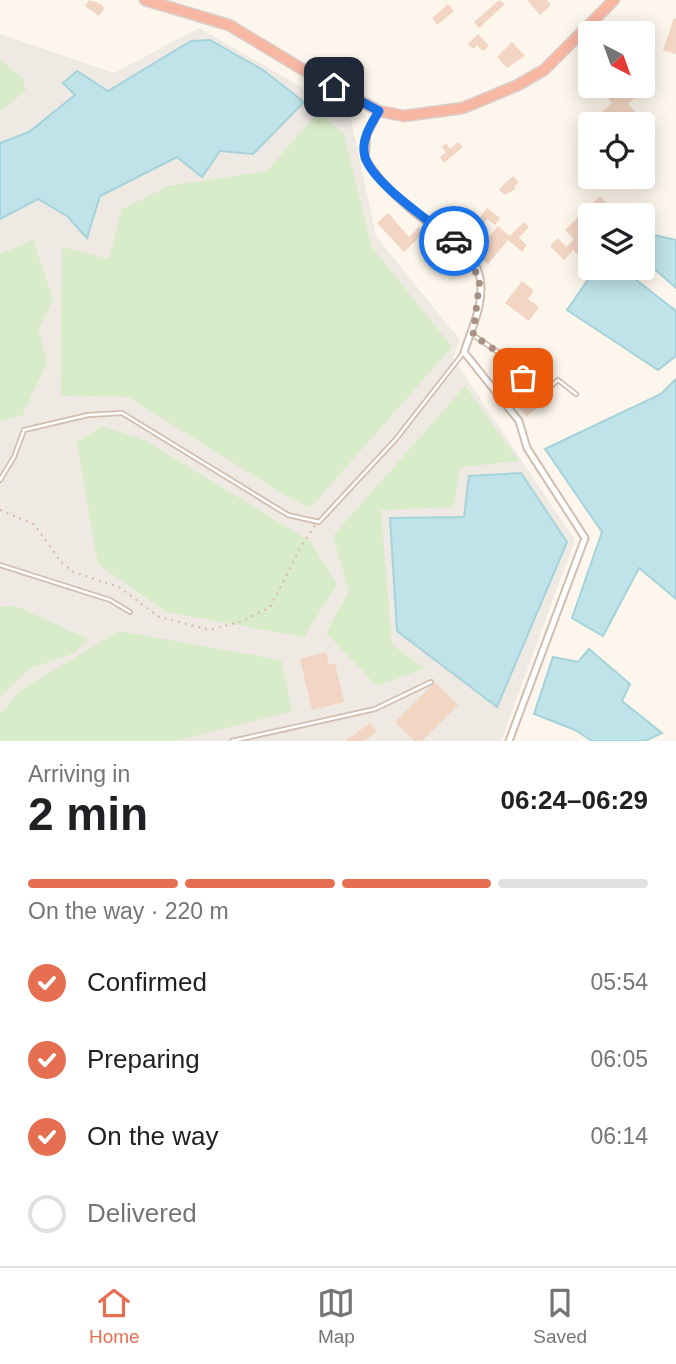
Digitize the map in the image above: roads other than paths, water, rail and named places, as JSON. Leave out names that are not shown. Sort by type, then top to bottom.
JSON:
[{"type":"highway","points":[[145,0],[229,24],[312,75],[379,111],[404,116],[429,115],[463,108],[493,97],[544,70],[614,0]]},
{"type":"street","points":[[379,111],[366,134],[365,158],[408,207],[454,240],[475,267],[481,284],[473,335],[464,352],[519,421],[527,448],[585,538],[509,741]]},
{"type":"lane","points":[[473,335],[508,359],[538,397],[558,380],[576,394]]},
{"type":"lane","points":[[0,480],[14,457],[24,430],[88,415],[122,413],[288,515],[318,522],[396,439],[464,352]]},
{"type":"lane","points":[[0,565],[110,600],[130,612]]},
{"type":"lane","points":[[232,741],[375,709],[430,682]]},
{"type":"water","points":[[210,40],[263,70],[304,102],[253,154],[220,151],[202,177],[177,157],[100,196],[87,238],[67,216],[38,199],[0,219],[0,143],[29,132],[75,95],[63,83],[77,71],[108,91],[191,41]]},
{"type":"water","points":[[655,235],[676,240],[676,288],[655,269]]},
{"type":"water","points":[[588,280],[636,280],[676,311],[676,356],[658,370],[567,310]]},
{"type":"water","points":[[676,379],[676,599],[639,568],[603,636],[572,618],[602,532],[545,449],[661,394]]},
{"type":"water","points":[[521,473],[567,542],[497,707],[397,631],[390,518],[464,517],[469,476]]},
{"type":"water","points":[[589,649],[630,684],[622,701],[662,733],[645,741],[592,741],[575,730],[534,714],[553,657],[578,662]]}]
